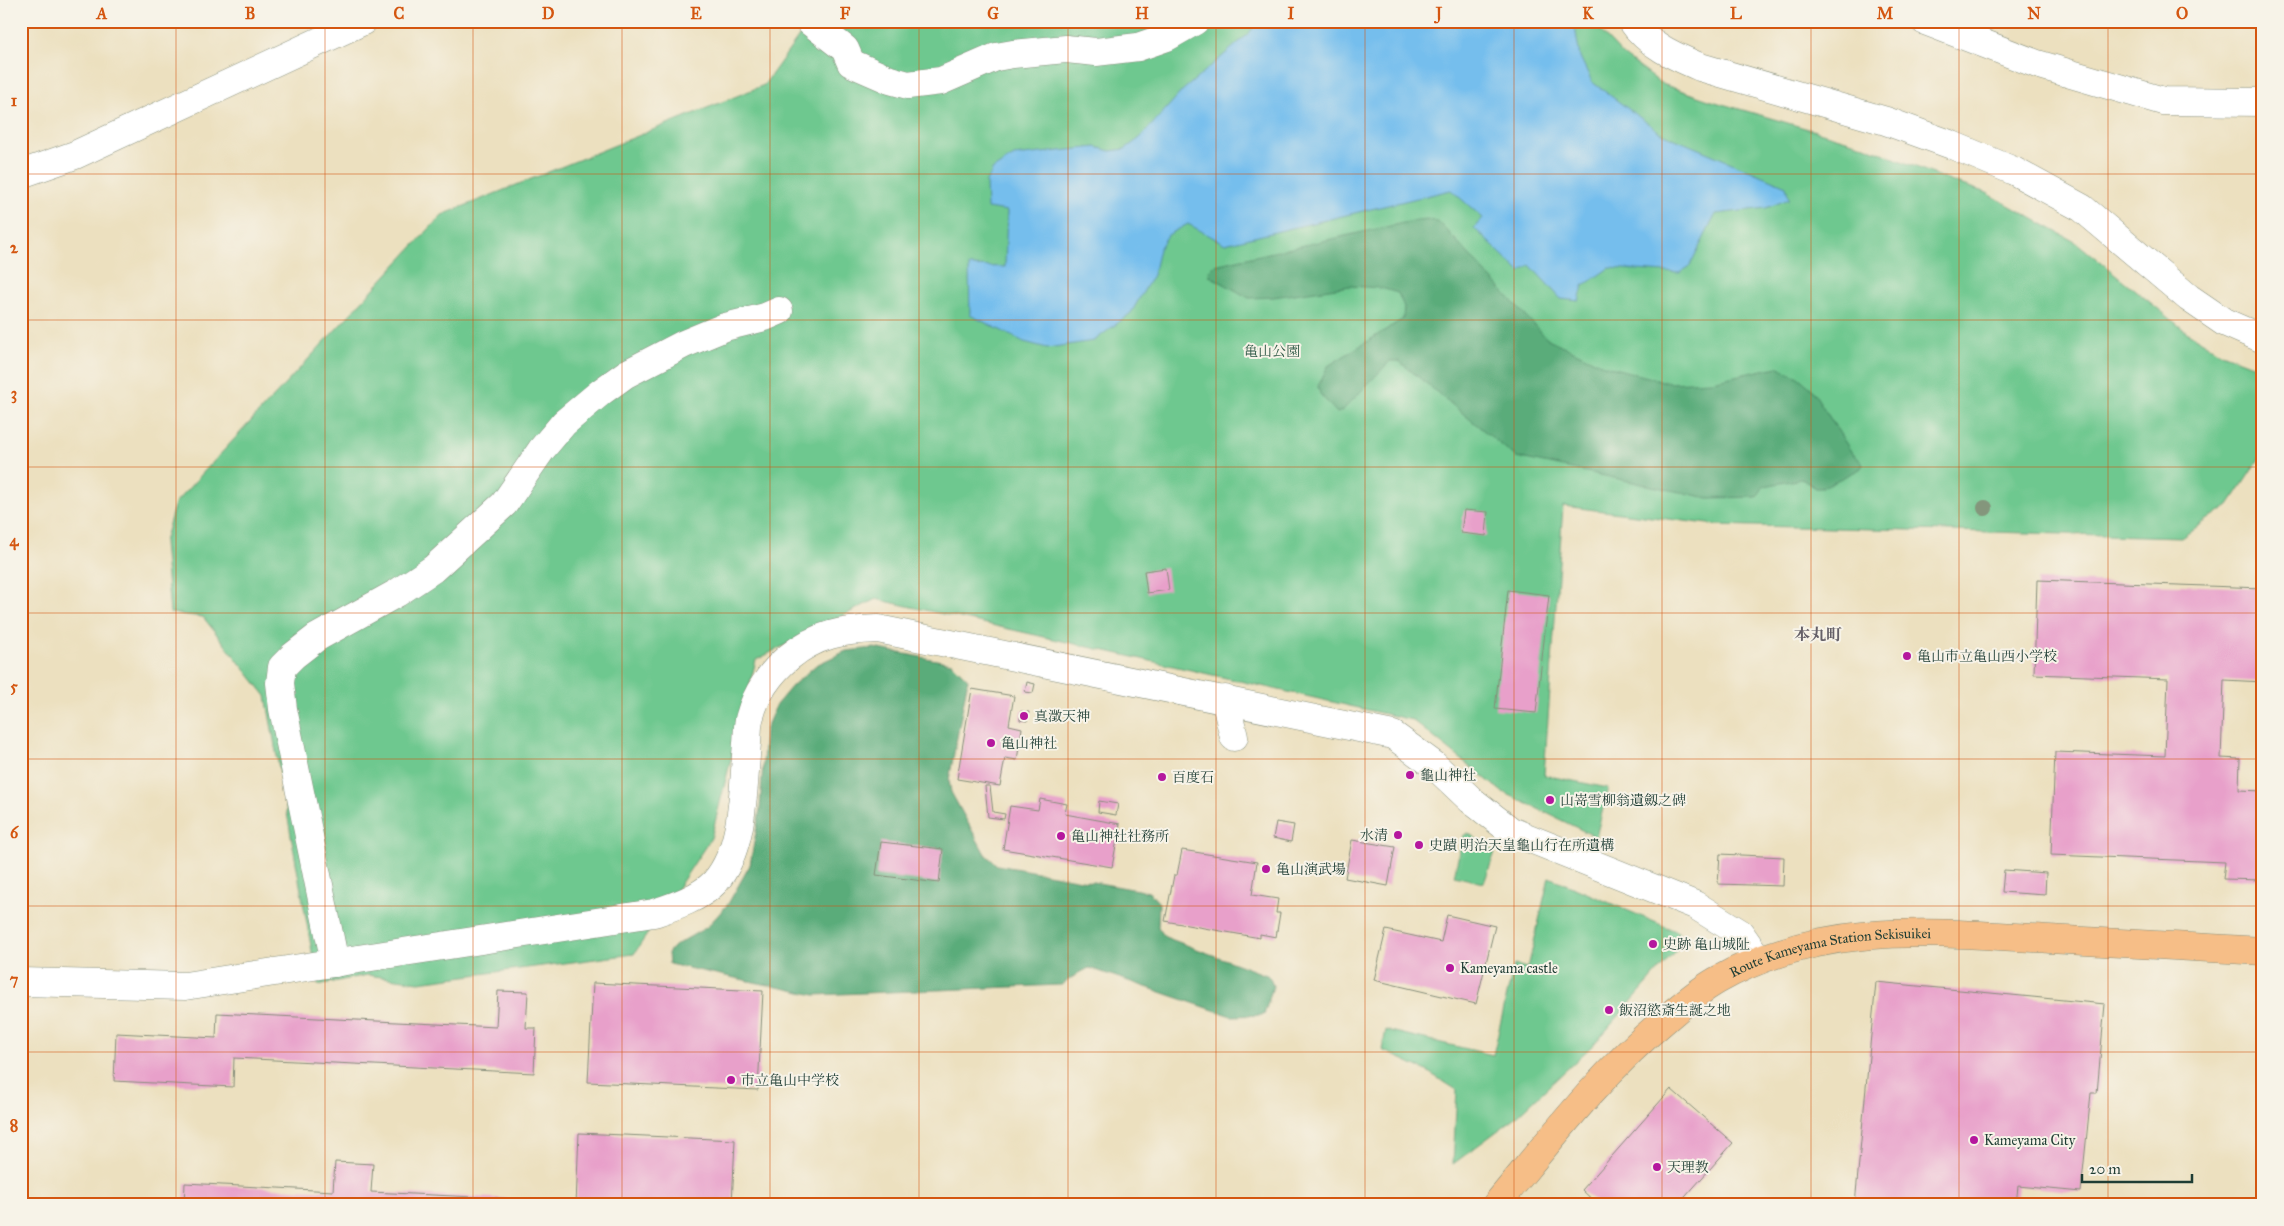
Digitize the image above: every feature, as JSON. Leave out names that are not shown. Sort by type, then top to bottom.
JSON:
[{"type":"main road","name":"Route Kameyama Station Sekisuikei","points":[[1496,1205],[1610,1070],[1650,1031],[1715,982],[1759,960],[1815,942],[1886,933],[1948,933],[2263,951]]},
{"type":"street","points":[[21,174],[75,155],[363,21]]},
{"type":"street","points":[[809,21],[845,49],[851,63],[890,80],[908,85],[941,80],[996,58],[1013,54],[1059,49],[1096,52],[1138,47],[1167,37],[1195,21]]},
{"type":"street","points":[[1632,21],[1639,32],[1671,55],[1700,67],[1886,121],[1952,145],[2014,171],[2082,208],[2189,298],[2224,322],[2263,339]]},
{"type":"street","points":[[1925,21],[2037,64],[2163,101],[2263,102]]},
{"type":"street","points":[[335,963],[283,709],[280,683],[282,667],[292,656],[316,638],[397,593],[433,569],[504,504],[542,449],[564,423],[626,374],[684,344],[725,327],[765,317],[779,311]]},
{"type":"street","points":[[21,982],[185,986],[654,913],[688,901],[714,882],[732,854],[738,831],[749,717],[762,689],[778,666],[813,640],[847,629],[878,629],[1393,734],[1434,765],[1472,800],[1511,831],[1695,905],[1740,933],[1759,960]]},
{"type":"street","points":[[1225,699],[1234,737]]},
{"type":"green space","name":"亀山公園","points":[[810,21],[1591,21],[1624,56],[1662,84],[1712,101],[1860,144],[1950,181],[1987,193],[2077,243],[2188,333],[2221,353],[2263,369],[2263,453],[2229,505],[2182,537],[1716,525],[1563,506],[1544,775],[1608,788],[1596,837],[1501,791],[1412,720],[876,599],[756,660],[711,838],[634,954],[419,982],[367,975],[318,985],[266,696],[203,617],[170,613],[164,542],[175,503],[442,215],[764,85]]},
{"type":"green space","points":[[1429,219],[1441,224],[1546,338],[1603,365],[1670,383],[1712,381],[1777,367],[1798,377],[1811,388],[1852,453],[1863,465],[1860,469],[1821,488],[1816,488],[1802,479],[1764,486],[1757,497],[1708,498],[1516,457],[1399,361],[1390,361],[1342,411],[1337,413],[1320,394],[1318,386],[1328,366],[1403,319],[1404,307],[1398,293],[1381,288],[1350,286],[1273,297],[1249,298],[1210,276],[1209,271],[1215,265],[1417,220]]},
{"type":"green space","points":[[874,648],[952,663],[968,679],[949,780],[951,792],[985,854],[997,865],[1149,892],[1159,903],[1158,927],[1165,937],[1269,976],[1273,986],[1264,1015],[1231,1016],[1090,968],[1078,973],[1061,985],[815,995],[669,964],[668,953],[674,946],[707,927],[728,904],[750,865],[760,809],[765,731],[776,705],[792,686],[816,665],[846,651]]},
{"type":"green space","points":[[1468,833],[1495,852],[1484,883],[1454,876],[1463,836]]},
{"type":"green space","points":[[1549,877],[1678,932],[1680,946],[1596,1042],[1516,1117],[1453,1164],[1457,1090],[1425,1070],[1382,1050],[1386,1030],[1493,1055],[1514,965],[1528,968]]},
{"type":"water","points":[[1260,21],[1574,21],[1580,57],[1592,82],[1661,133],[1786,186],[1789,199],[1766,208],[1716,214],[1689,267],[1679,273],[1609,268],[1583,286],[1579,301],[1561,299],[1530,265],[1520,272],[1474,228],[1483,218],[1451,190],[1225,244],[1188,224],[1168,235],[1159,249],[1153,275],[1131,313],[1094,341],[1047,348],[1024,342],[970,315],[969,266],[1005,267],[1007,211],[987,208],[986,182],[993,169],[1014,156],[1096,147],[1110,151],[1125,149],[1140,138],[1183,90],[1245,37]]},
{"type":"building","points":[[1464,510],[1488,512],[1486,536],[1461,533]]},
{"type":"building","points":[[1166,568],[1169,590],[1147,593],[1144,571]]},
{"type":"building","points":[[2037,580],[2263,588],[2263,682],[2224,680],[2221,758],[2240,759],[2239,790],[2263,791],[2263,880],[2223,879],[2225,862],[2051,855],[2055,752],[2165,756],[2168,679],[2034,674]]},
{"type":"building","points":[[1508,590],[1549,595],[1536,713],[1495,709]]},
{"type":"building","points":[[1027,682],[1035,684],[1033,693],[1025,692]]},
{"type":"building","name":"亀山神社","points":[[972,689],[1014,696],[1009,725],[1022,728],[1017,760],[1005,758],[1000,786],[957,779]]},
{"type":"building","name":"真澂天神","points":[[1021,711],[1029,712],[1027,721],[1020,720]]},
{"type":"building","points":[[985,786],[990,786],[993,812],[1005,814],[1004,819],[988,817]]},
{"type":"building","name":"亀山神社社務所","points":[[1040,799],[1067,804],[1065,814],[1120,824],[1112,867],[1003,849],[1010,806],[1038,810]]},
{"type":"building","points":[[1099,801],[1118,804],[1116,815],[1098,812]]},
{"type":"building","points":[[1276,822],[1294,825],[1291,842],[1273,838]]},
{"type":"building","points":[[1352,840],[1395,847],[1388,886],[1345,878]]},
{"type":"building","points":[[881,842],[943,849],[939,883],[876,875]]},
{"type":"building","points":[[1182,850],[1257,862],[1252,895],[1278,899],[1276,913],[1280,913],[1276,937],[1260,934],[1260,938],[1165,921],[1174,875],[1177,875]]},
{"type":"building","points":[[1720,854],[1784,857],[1783,886],[1718,884]]},
{"type":"building","points":[[2004,870],[2046,873],[2045,895],[2002,892]]},
{"type":"building","points":[[1447,915],[1495,926],[1476,1004],[1374,980],[1386,930],[1441,942]]},
{"type":"building","name":"Kameyama City","points":[[1876,982],[2105,1004],[2097,1093],[2091,1093],[2081,1192],[2018,1186],[2016,1205],[1855,1204]]},
{"type":"building","points":[[593,983],[763,991],[758,1090],[588,1082]]},
{"type":"building","points":[[498,991],[528,992],[526,1028],[536,1028],[534,1073],[234,1058],[233,1087],[114,1081],[116,1033],[216,1038],[217,1013],[496,1027]]},
{"type":"building","name":"天理教","points":[[1671,1089],[1733,1143],[1678,1205],[1598,1205],[1582,1190]]},
{"type":"building","points":[[579,1133],[735,1140],[732,1205],[576,1205]]},
{"type":"building","points":[[335,1162],[373,1164],[371,1192],[536,1200],[536,1205],[184,1205],[185,1183],[333,1191]]},
{"type":"place","name":"亀山市立亀山西小学校","points":[[1907,656]]},
{"type":"place","name":"真澂天神","points":[[1024,716]]},
{"type":"place","name":"亀山神社","points":[[991,743]]},
{"type":"place","name":"龜山神社","points":[[1410,775]]},
{"type":"place","name":"百度石","points":[[1162,777]]},
{"type":"place","name":"山嵜雪柳翁遺劔之碑","points":[[1550,800]]},
{"type":"place","name":"水清","points":[[1398,835]]},
{"type":"place","name":"亀山神社社務所","points":[[1061,836]]},
{"type":"place","name":"史蹟 明治天皇龜山行在所遺構","points":[[1419,845]]},
{"type":"place","name":"亀山演武場","points":[[1266,869]]},
{"type":"place","name":"史跡 亀山城阯","points":[[1653,944]]},
{"type":"place","name":"Kameyama castle","points":[[1450,968]]},
{"type":"place","name":"飯沼慾斎生誕之地","points":[[1609,1010]]},
{"type":"place","name":"市立亀山中学校","points":[[731,1080]]},
{"type":"place","name":"Kameyama City","points":[[1974,1140]]},
{"type":"place","name":"天理教","points":[[1657,1167]]},
{"type":"district","name":"本丸町","points":[[1818,634]]}]
